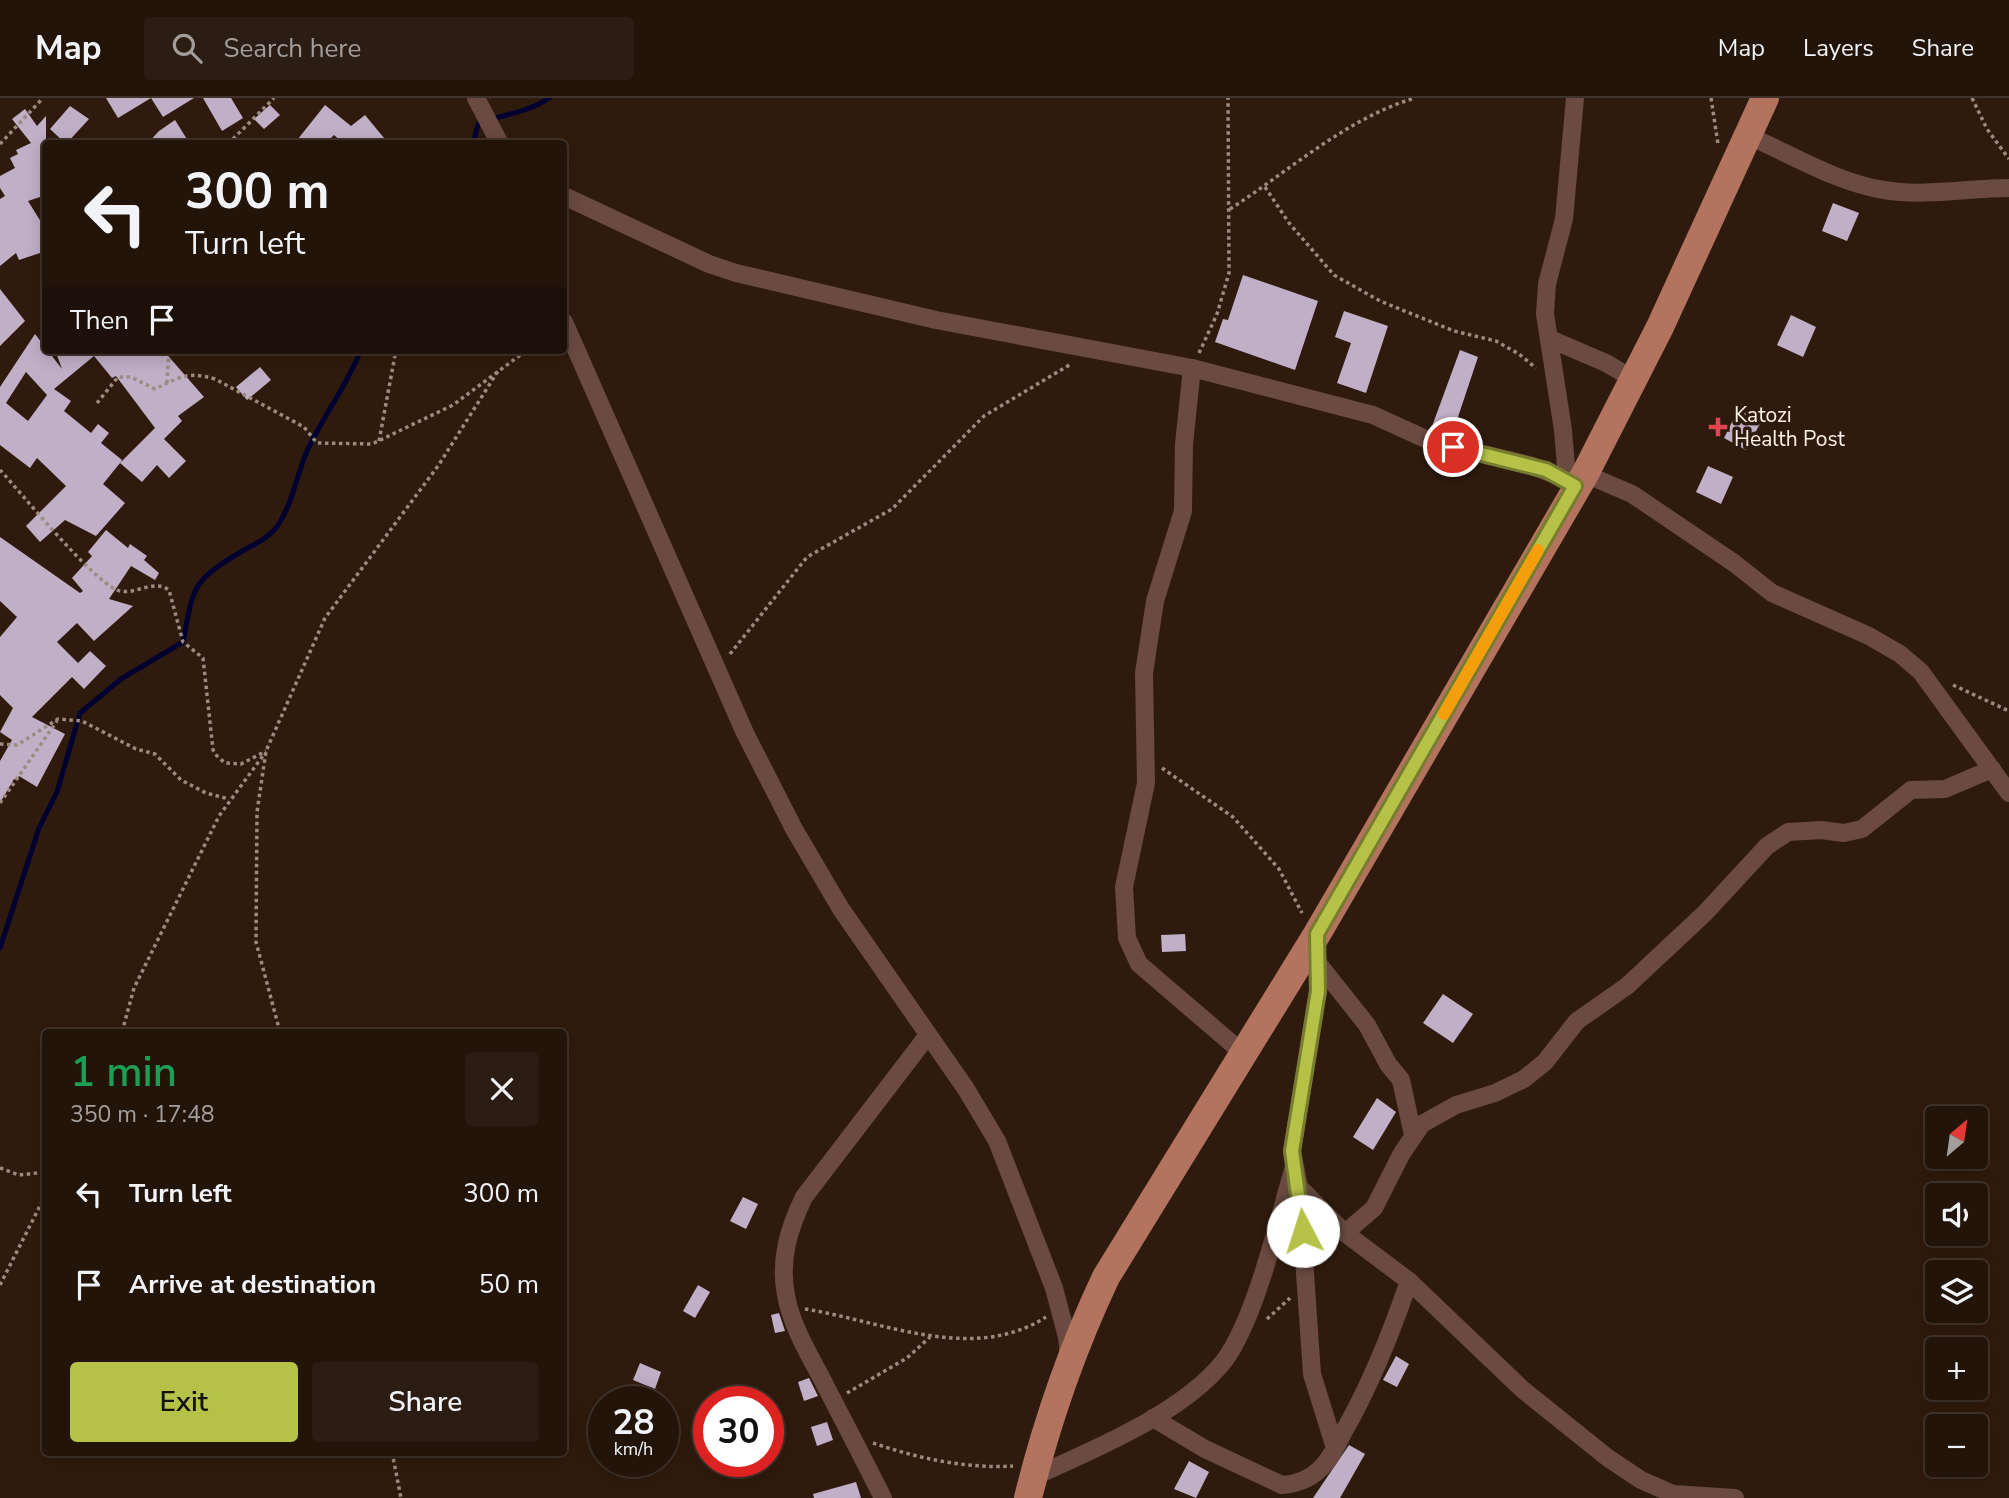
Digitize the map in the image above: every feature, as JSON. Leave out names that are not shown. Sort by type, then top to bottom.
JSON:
[{"type":"main road","points":[[1032,1480],[1048,1417],[1080,1332],[1106,1277],[1317,934],[1635,380],[1765,98]]},
{"type":"street","points":[[1575,98],[1564,219],[1547,284],[1545,314],[1556,385],[1576,480]]},
{"type":"street","points":[[478,102],[496,136]]},
{"type":"street","points":[[1749,136],[1859,184],[1884,190],[1911,193],[2009,188]]},
{"type":"street","points":[[567,197],[697,258],[736,273],[936,320],[1192,368],[1373,415],[1430,441],[1632,494],[1713,548],[1772,593],[1869,636],[1900,654],[1922,672],[2009,793]]},
{"type":"street","points":[[567,328],[717,669],[794,829],[841,909],[997,1141],[1060,1306],[1067,1337],[1069,1365]]},
{"type":"street","points":[[1550,339],[1606,362],[1635,380]]},
{"type":"street","points":[[1192,368],[1181,519],[1156,601],[1144,673],[1146,783],[1124,887],[1124,917],[1131,953],[1139,964],[1244,1054]]},
{"type":"street","points":[[1345,1233],[1374,1208],[1413,1135],[1422,1124],[1456,1105],[1495,1093],[1524,1079],[1545,1062],[1577,1021],[1627,986],[1705,913],[1759,852],[1782,836],[1800,830],[1844,833],[1863,830],[1911,790],[1945,789],[1992,769]]},
{"type":"street","points":[[1317,934],[1318,991],[1311,1049],[1296,1119],[1296,1179],[1306,1271],[1312,1374],[1335,1448]]},
{"type":"street","points":[[1317,962],[1367,1025],[1388,1064],[1401,1080],[1408,1100],[1413,1135]]},
{"type":"street","points":[[883,1498],[806,1349],[789,1307],[786,1295],[786,1248],[789,1227],[799,1207],[839,1148],[928,1035]]},
{"type":"street","points":[[1296,1179],[1345,1233],[1409,1280],[1544,1406],[1608,1458],[1640,1480],[1675,1496],[1735,1498]]},
{"type":"street","points":[[1032,1480],[1107,1444],[1153,1418],[1214,1372],[1239,1335],[1296,1179]]},
{"type":"street","points":[[1153,1418],[1205,1449],[1282,1485],[1295,1485],[1308,1479],[1321,1469],[1335,1448],[1377,1369],[1409,1280]]},
{"type":"path","points":[[0,144],[43,98]]},
{"type":"path","points":[[232,140],[274,98]]},
{"type":"path","points":[[1192,368],[1222,299],[1229,273],[1228,98]]},
{"type":"path","points":[[1230,209],[1388,106],[1415,98]]},
{"type":"path","points":[[1972,98],[1987,129],[2009,159]]},
{"type":"path","points":[[1265,187],[1289,223],[1334,275],[1380,301],[1454,331],[1496,341],[1519,354],[1556,385]]},
{"type":"path","points":[[717,669],[807,557],[892,509],[984,416],[1097,349]]},
{"type":"path","points":[[167,383],[169,354]]},
{"type":"path","points":[[379,440],[395,354]]},
{"type":"path","points":[[97,403],[118,377],[131,377],[155,389],[185,374],[215,379],[304,427],[322,445],[366,445],[448,408],[521,354]]},
{"type":"path","points":[[123,1029],[137,981],[219,816],[266,751],[325,618],[439,466],[498,371]]},
{"type":"path","points":[[0,470],[87,565],[112,587],[125,592],[158,584],[169,590],[183,642],[203,658],[213,750],[225,763],[233,765],[266,751]]},
{"type":"path","points":[[1922,672],[2009,711]]},
{"type":"path","points":[[0,744],[17,745],[58,719],[82,721],[136,749],[150,752],[181,780],[206,793],[230,799]]},
{"type":"path","points":[[0,803],[58,719]]},
{"type":"path","points":[[266,751],[257,812],[257,942],[279,1029]]},
{"type":"path","points":[[1146,757],[1233,817],[1279,869],[1297,904],[1317,934]]},
{"type":"path","points":[[0,1168],[19,1175],[42,1172]]},
{"type":"path","points":[[0,1285],[42,1202]]},
{"type":"path","points":[[1239,1335],[1259,1324],[1287,1302],[1306,1271],[1322,1252],[1345,1233]]},
{"type":"path","points":[[789,1307],[931,1336],[989,1338],[1017,1333],[1060,1306]]},
{"type":"path","points":[[834,1402],[864,1381],[906,1358],[931,1336]]},
{"type":"path","points":[[852,1435],[896,1450],[989,1467],[1032,1480]]},
{"type":"path","points":[[393,1456],[401,1498]]},
{"type":"building","points":[[106,98],[151,98],[118,118]]},
{"type":"building","points":[[151,98],[194,98],[163,117]]},
{"type":"building","points":[[203,98],[231,98],[243,118],[222,131]]},
{"type":"building","points":[[270,105],[280,115],[264,129],[254,119]]},
{"type":"building","points":[[325,105],[351,126],[365,115],[386,140],[340,140],[334,135],[329,140],[297,140]]},
{"type":"building","points":[[70,106],[89,119],[70,140],[62,140],[50,129]]},
{"type":"building","points":[[25,109],[37,126],[46,116],[46,140],[42,140],[42,196],[28,201],[42,224],[42,252],[19,260],[16,253],[0,266],[0,199],[5,196],[0,188],[0,176],[15,168],[10,158],[18,154],[16,150],[31,143],[12,119]]},
{"type":"building","points":[[175,120],[188,140],[151,140]]},
{"type":"building","points":[[1833,203],[1859,213],[1847,241],[1822,231]]},
{"type":"building","points":[[1243,275],[1318,301],[1295,370],[1215,342],[1223,319],[1228,320]]},
{"type":"building","points":[[0,289],[25,321],[0,346]]},
{"type":"building","points":[[1344,311],[1388,326],[1366,393],[1337,383],[1351,343],[1335,337]]},
{"type":"building","points":[[1791,315],[1816,327],[1803,357],[1777,345]]},
{"type":"building","points":[[35,334],[42,343],[42,354],[50,354],[62,369],[56,354],[166,354],[204,397],[178,416],[182,421],[164,439],[186,461],[169,478],[157,465],[142,482],[120,463],[103,484],[125,503],[96,536],[65,520],[40,542],[26,526],[66,486],[37,458],[30,468],[0,445],[0,387]],"holes":[[[94,356],[112,378],[116,376],[155,428],[120,463],[122,460],[101,443],[109,433],[98,424],[91,433],[64,411],[71,401],[54,389]],[[26,372],[47,395],[28,421],[6,403]]]},
{"type":"building","points":[[1460,350],[1478,357],[1452,435],[1431,429]]},
{"type":"building","points":[[260,367],[271,380],[247,400],[236,387]]},
{"type":"building","points":[[1741,404],[1764,416],[1746,450],[1724,438]]},
{"type":"building","points":[[1708,466],[1733,477],[1721,504],[1696,492]]},
{"type":"building","points":[[106,530],[128,548],[130,544],[147,556],[144,560],[159,573],[155,580],[131,566],[109,599],[133,606],[94,641],[77,623],[57,642],[78,663],[90,651],[106,666],[84,689],[72,677],[32,717],[65,734],[37,787],[19,776],[17,780],[14,779],[0,803],[0,761],[12,740],[0,732],[13,708],[0,695],[0,637],[17,617],[0,601],[0,537],[80,593],[83,591],[72,578],[92,556],[88,552]]},
{"type":"building","points":[[1185,934],[1186,951],[1162,952],[1161,935]]},
{"type":"building","points":[[1443,994],[1473,1014],[1453,1043],[1423,1023]]},
{"type":"building","points":[[1377,1098],[1396,1112],[1373,1150],[1353,1137]]},
{"type":"building","points":[[743,1197],[758,1204],[746,1229],[730,1221]]},
{"type":"building","points":[[698,1285],[710,1292],[695,1318],[683,1311]]},
{"type":"building","points":[[779,1313],[785,1331],[775,1333],[771,1315]]},
{"type":"building","points":[[1396,1356],[1409,1364],[1397,1387],[1383,1380]]},
{"type":"building","points":[[640,1363],[661,1372],[656,1386],[648,1386],[633,1380]]},
{"type":"building","points":[[809,1378],[818,1396],[804,1401],[798,1382]]},
{"type":"building","points":[[827,1422],[833,1440],[817,1446],[811,1427]]},
{"type":"building","points":[[1349,1445],[1365,1454],[1340,1498],[1313,1498]]},
{"type":"building","points":[[1189,1461],[1209,1472],[1196,1498],[1174,1489]]},
{"type":"building","points":[[856,1482],[861,1498],[814,1498],[813,1494]]},
{"type":"waterway","points":[[474,140],[478,124],[532,107],[549,98]]},
{"type":"waterway","points":[[0,948],[39,828],[57,792],[80,713],[121,679],[183,642],[193,596],[205,577],[275,529],[286,510],[308,449],[359,354]]},
{"type":"slow traffic","points":[[1444,714],[1538,550]]},
{"type":"place","name":"Katozi Health Post","points":[[1718,427]]},
{"type":"route","points":[[1303,1231],[1292,1151],[1311,1049],[1318,991],[1317,934],[1575,486],[1567,479],[1546,470],[1453,447]]}]
